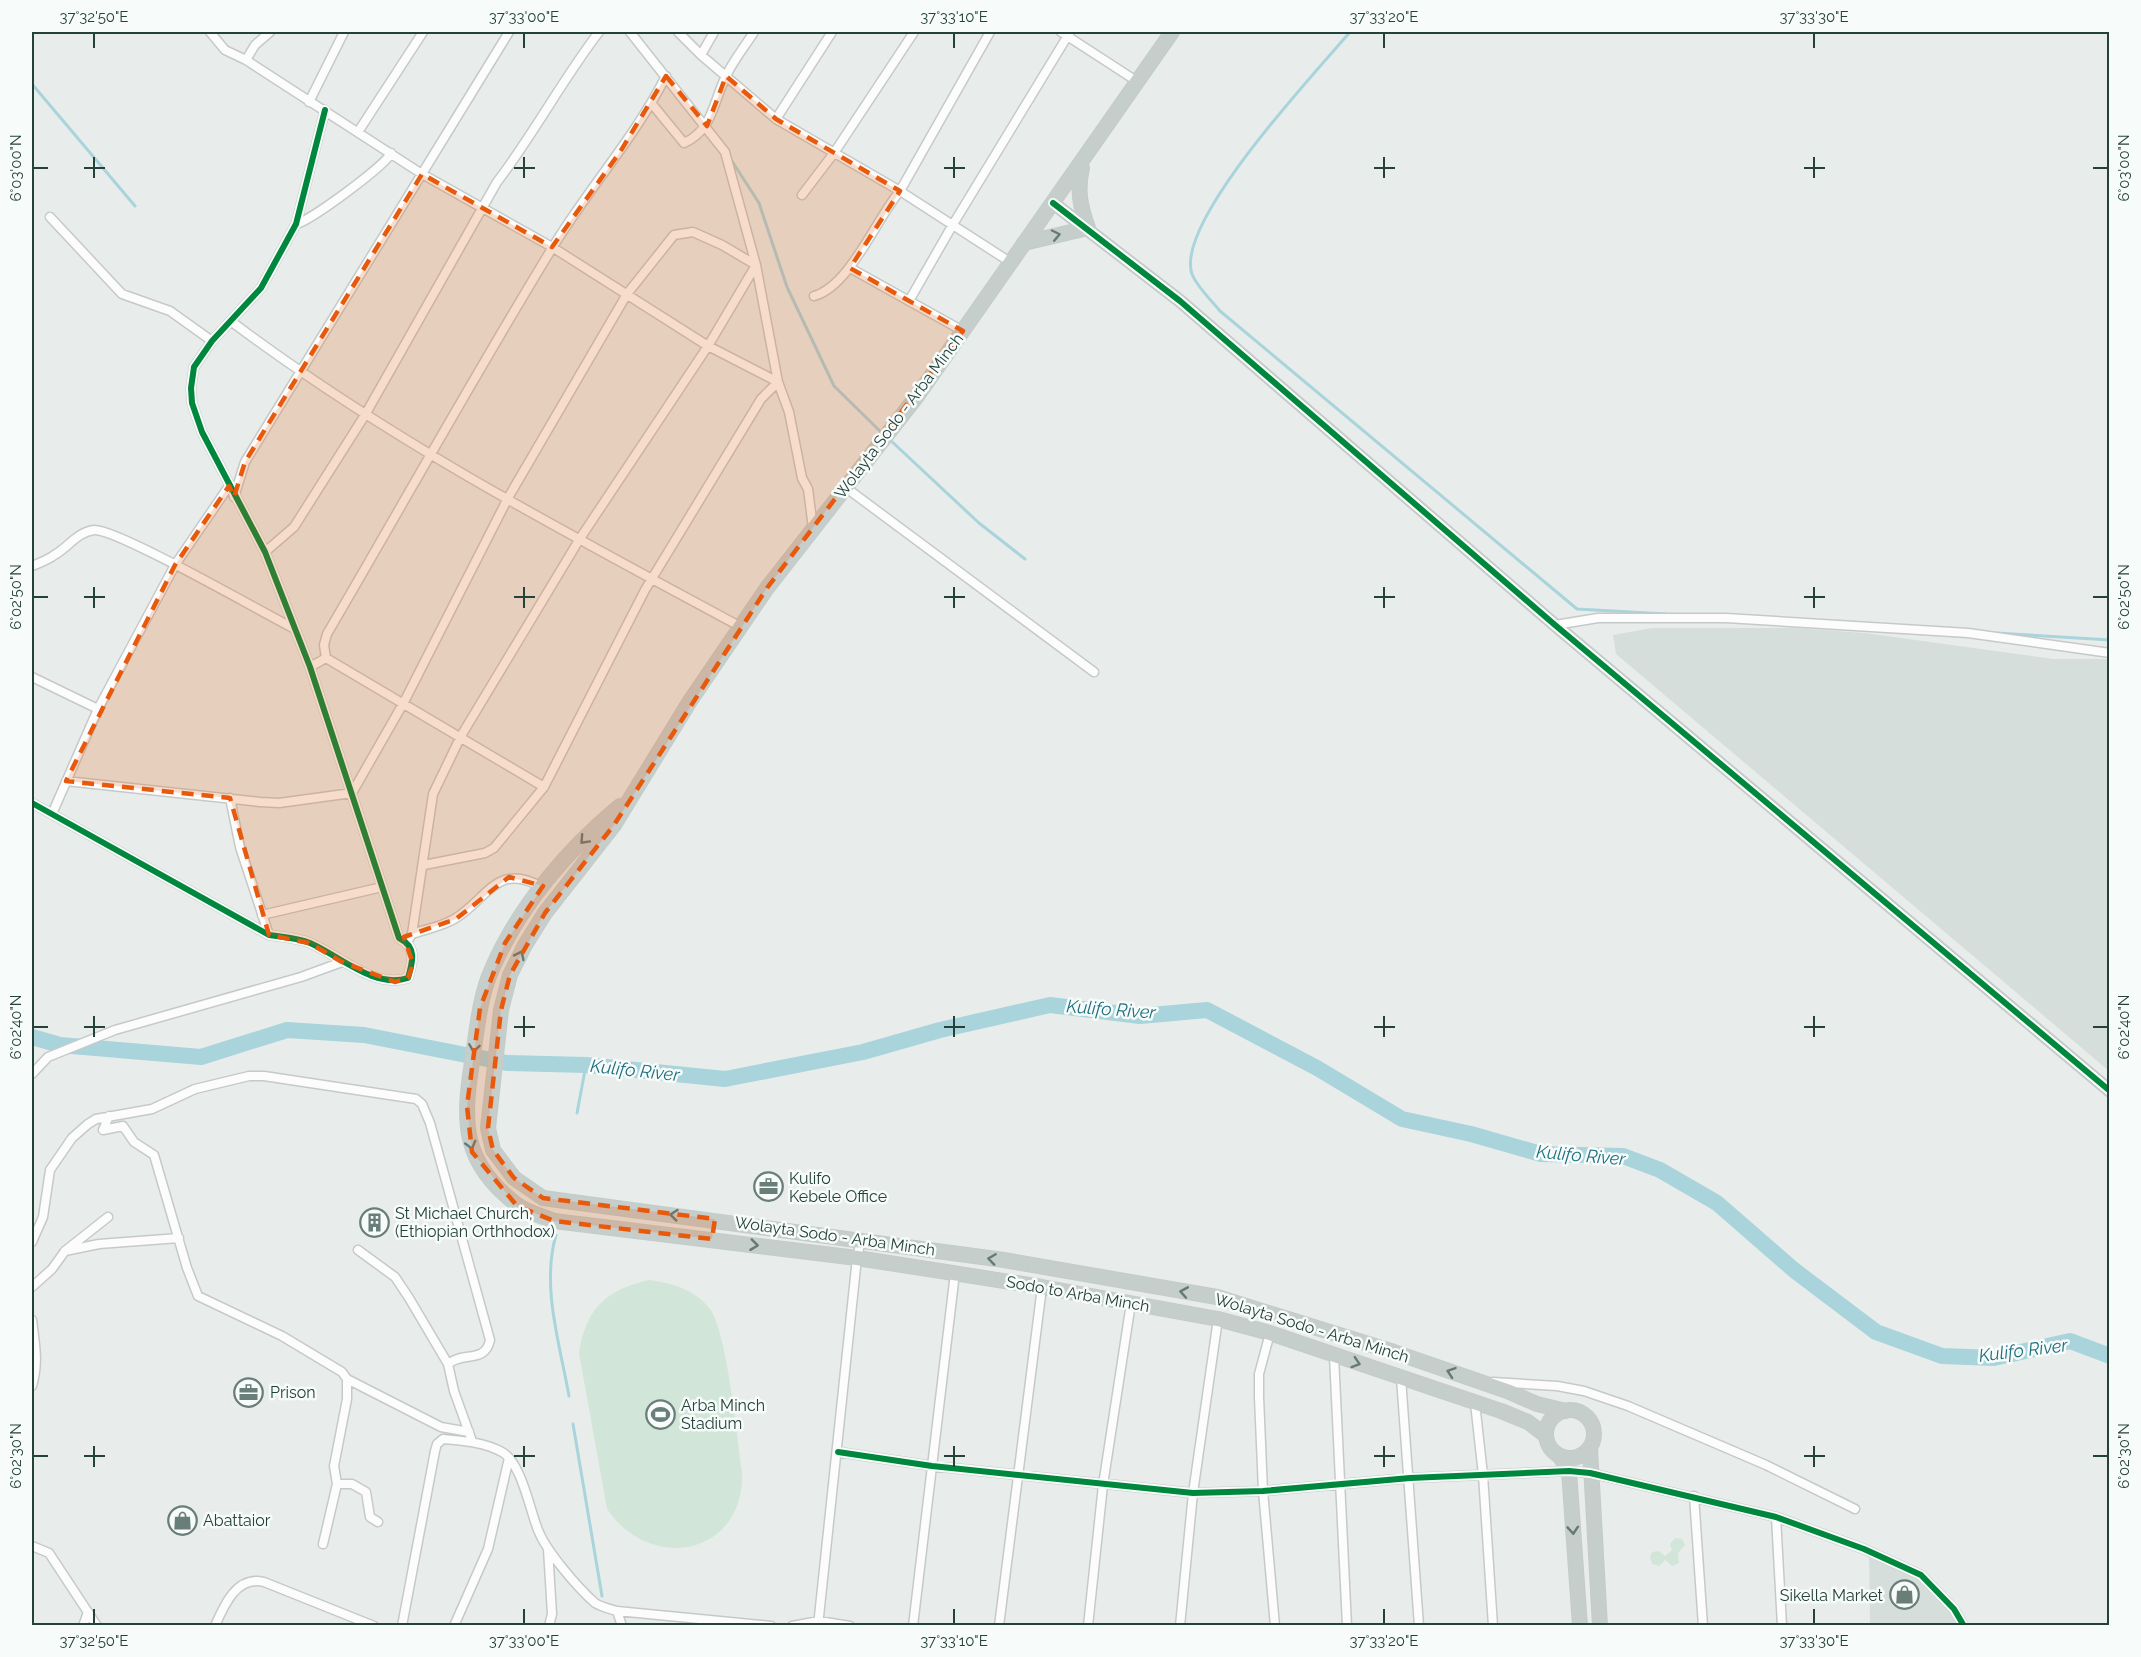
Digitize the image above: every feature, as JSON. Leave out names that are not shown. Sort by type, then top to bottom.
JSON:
[{"type":"highway","name":"Wolayta Sodo - Arba Minch","points":[[1172,32],[1083,163],[1010,262],[918,395],[813,528],[741,627],[627,800],[614,825],[545,913],[525,945],[510,975],[501,1010],[490,1089],[488,1128],[492,1150],[514,1178],[543,1198],[715,1219],[1004,1260],[1217,1297],[1288,1318],[1477,1381],[1537,1404],[1566,1411],[1578,1411],[1590,1420],[1594,1434],[1590,1448],[1590,1473],[1600,1626]]},
{"type":"highway","points":[[1024,243],[1088,228],[1079,195],[1083,163]]},
{"type":"highway","name":"Wolayta Sodo - Arba Minch","points":[[592,1226],[554,1221],[517,1206],[483,1171],[472,1152],[468,1132],[468,1087],[480,1008],[491,970],[500,952],[519,918],[542,887],[587,837],[627,800]]},
{"type":"highway","points":[[712,1239],[715,1219]]},
{"type":"highway","name":"Sodo to Arba Minch","points":[[592,1226],[857,1258],[1042,1287],[1218,1319],[1275,1334],[1475,1403],[1528,1422],[1545,1435]]},
{"type":"highway","points":[[1275,1334],[1288,1318]]},
{"type":"highway","points":[[1566,1411],[1550,1419],[1545,1435],[1548,1446],[1560,1457],[1569,1472],[1580,1626]]},
{"type":"highway","points":[[1560,1457],[1577,1458],[1590,1448]]},
{"type":"street","points":[[210,32],[225,50],[246,60],[422,174],[552,248],[708,346],[778,382]]},
{"type":"street","points":[[246,60],[255,45],[270,32]]},
{"type":"street","points":[[338,32],[338,43]]},
{"type":"street","points":[[309,102],[344,32]]},
{"type":"street","points":[[358,132],[423,32]]},
{"type":"street","points":[[234,497],[244,462],[509,32]]},
{"type":"street","points":[[266,552],[294,527],[364,415],[481,209],[599,32]]},
{"type":"street","points":[[630,32],[725,152],[756,265],[778,382],[789,412],[802,478],[807,489],[813,528]]},
{"type":"street","points":[[678,32],[701,55],[776,119],[900,191],[1010,262]]},
{"type":"street","points":[[701,55],[714,32]]},
{"type":"street","points":[[652,104],[684,143],[706,127],[726,76],[754,32]]},
{"type":"street","points":[[776,119],[832,32]]},
{"type":"street","points":[[802,195],[834,153],[914,32]]},
{"type":"street","points":[[814,296],[825,293],[850,268],[883,212],[900,191],[990,32]]},
{"type":"street","points":[[909,301],[1066,33],[1138,82]]},
{"type":"street","points":[[326,658],[324,645],[327,634],[552,248],[652,104],[666,76]]},
{"type":"street","points":[[32,803],[269,935],[309,943],[342,962],[395,982],[408,978],[413,964],[413,954],[407,942],[399,938],[310,666],[266,552],[234,497],[202,432],[192,403],[190,388],[194,367],[212,341],[261,288],[296,224],[325,110]]},
{"type":"street","points":[[296,224],[307,222],[340,195],[375,172],[391,153]]},
{"type":"street","points":[[1053,203],[1088,228],[1180,302],[1555,625],[2109,1091]]},
{"type":"street","points":[[50,217],[122,294],[170,310],[212,341]]},
{"type":"street","points":[[351,793],[404,702],[508,498],[627,294],[674,235],[693,232],[722,245],[756,265]]},
{"type":"street","points":[[407,942],[412,934],[433,794],[461,736],[579,540],[708,346],[756,265]]},
{"type":"street","points":[[850,268],[963,331]]},
{"type":"street","points":[[232,322],[300,373],[364,415],[579,540],[741,627]]},
{"type":"street","points":[[424,865],[485,853],[494,848],[544,787],[652,580],[761,399],[778,382]]},
{"type":"street","points":[[51,814],[98,709],[175,565],[229,486]]},
{"type":"street","points":[[845,488],[1094,672]]},
{"type":"street","points":[[32,566],[56,555],[82,533],[96,530],[175,565],[296,629]]},
{"type":"street","points":[[1555,625],[1608,618],[1726,618],[1968,633],[2109,653]]},
{"type":"street","points":[[310,666],[326,658]]},
{"type":"street","points":[[326,658],[404,702],[544,787]]},
{"type":"street","points":[[32,677],[98,709]]},
{"type":"street","points":[[66,781],[162,794],[186,792],[279,803],[351,793]]},
{"type":"street","points":[[230,798],[240,847],[269,935]]},
{"type":"street","points":[[412,934],[456,919],[495,884],[509,877],[522,877],[542,887]]},
{"type":"street","points":[[262,915],[382,887]]},
{"type":"street","points":[[34,1071],[48,1057],[115,1030],[301,977],[342,962]]},
{"type":"street","points":[[32,1242],[43,1217],[50,1170],[72,1138],[96,1119],[152,1109],[195,1089],[249,1076],[264,1076],[420,1101],[429,1123],[490,1340],[488,1350],[481,1356],[455,1358],[448,1364]]},
{"type":"street","points":[[109,1116],[103,1130],[123,1126],[134,1142],[154,1155],[195,1290],[203,1300],[282,1336],[342,1372],[348,1378],[441,1427],[469,1432]]},
{"type":"street","points":[[32,1287],[52,1269],[65,1251],[108,1217]]},
{"type":"street","points":[[65,1251],[99,1244],[179,1238]]},
{"type":"street","points":[[819,1623],[857,1258],[861,1240]]},
{"type":"street","points":[[358,1250],[395,1276],[448,1364],[448,1372],[472,1441]]},
{"type":"street","points":[[913,1626],[955,1273]]},
{"type":"street","points":[[999,1626],[1042,1287]]},
{"type":"street","points":[[1088,1626],[1103,1485],[1131,1303]]},
{"type":"street","points":[[1180,1626],[1193,1493],[1218,1319]]},
{"type":"street","points":[[32,1320],[38,1353],[38,1367],[32,1386]]},
{"type":"street","points":[[1275,1334],[1259,1374],[1263,1491],[1275,1626]]},
{"type":"street","points":[[1334,1356],[1347,1626]]},
{"type":"street","points":[[323,1544],[337,1484],[334,1466],[347,1400],[348,1378]]},
{"type":"street","points":[[1401,1378],[1419,1626]]},
{"type":"street","points":[[1477,1381],[1557,1386],[1595,1395],[1696,1434],[1855,1509]]},
{"type":"street","points":[[1475,1403],[1484,1475],[1493,1626]]},
{"type":"street","points":[[402,1626],[437,1444],[443,1440],[472,1441],[502,1452],[509,1458],[516,1470],[539,1534],[597,1605],[617,1611],[771,1626]]},
{"type":"street","points":[[838,1452],[932,1466],[1193,1493],[1263,1491],[1410,1478],[1590,1473],[1776,1517],[1864,1549],[1921,1575],[1954,1609],[1964,1626]]},
{"type":"street","points":[[454,1626],[488,1549],[509,1458]]},
{"type":"street","points":[[337,1484],[352,1485],[366,1492],[370,1517],[378,1522]]},
{"type":"street","points":[[1694,1496],[1703,1626]]},
{"type":"street","points":[[1776,1517],[1782,1626]]},
{"type":"street","points":[[32,1546],[49,1553],[97,1626]]},
{"type":"street","points":[[548,1547],[552,1592],[552,1614],[549,1626]]},
{"type":"street","points":[[214,1626],[222,1608],[241,1584],[250,1580],[264,1582],[374,1626]]},
{"type":"street","points":[[617,1611],[622,1626]]},
{"type":"street","points":[[83,1626],[88,1612]]},
{"type":"street","points":[[792,1626],[819,1623],[850,1626]]},
{"type":"highlighted area","points":[[666,76],[707,126],[726,76],[776,119],[900,191],[850,268],[963,331],[767,588],[614,825],[545,913],[510,975],[501,1010],[488,1128],[493,1150],[514,1178],[543,1198],[715,1219],[712,1239],[554,1221],[517,1206],[472,1152],[467,1106],[480,1008],[505,943],[543,886],[509,877],[456,919],[404,937],[413,964],[408,978],[395,982],[342,962],[309,943],[269,935],[230,798],[66,781],[175,565],[229,486],[234,497],[245,462],[422,174],[552,247],[620,152]]},
{"type":"shaded area","points":[[1652,628],[1794,628],[1865,633],[2053,659],[2109,659],[2109,1071],[1616,654],[1613,635]]},
{"type":"shaded area","name":"Sikella Market","points":[[1869,1550],[1919,1573],[1966,1625],[1870,1625]]},
{"type":"green space","points":[[649,1280],[682,1288],[704,1302],[716,1321],[726,1361],[742,1471],[739,1499],[729,1522],[713,1537],[692,1546],[670,1548],[647,1542],[626,1529],[607,1509],[579,1353],[587,1324],[600,1303],[621,1289]]},
{"type":"green space","points":[[1675,1538],[1682,1539],[1685,1545],[1678,1553],[1679,1563],[1672,1566],[1665,1560],[1659,1566],[1652,1564],[1650,1557],[1652,1552],[1659,1551],[1665,1556],[1672,1550],[1670,1544]]},
{"type":"waterway","points":[[1350,32],[1280,113],[1225,186],[1204,220],[1192,251],[1194,279],[1220,311],[1577,609],[1666,614]]},
{"type":"waterway","points":[[32,84],[135,206]]},
{"type":"waterway","points":[[699,113],[714,132]]},
{"type":"waterway","points":[[730,158],[759,203],[787,287],[834,386],[883,434]]},
{"type":"waterway","points":[[888,438],[979,523],[1025,559]]},
{"type":"waterway","points":[[1996,633],[2110,640]]},
{"type":"waterway","name":"Kulifo River","points":[[32,1037],[60,1045],[201,1057],[287,1030],[364,1035],[507,1063],[586,1065],[725,1079],[863,1052],[940,1030],[1050,1005],[1140,1016],[1207,1010],[1317,1068],[1402,1119],[1471,1134],[1541,1154],[1623,1156],[1660,1170],[1717,1203],[1794,1270],[1876,1332],[1942,1356],[1994,1358],[2070,1341],[2110,1356]]},
{"type":"waterway","points":[[577,1113],[586,1065]]},
{"type":"waterway","points":[[556,1235],[550,1274],[551,1295],[569,1396]]},
{"type":"waterway","points":[[573,1424],[602,1596]]},
{"type":"cycle path","points":[[32,803],[269,935],[310,943],[370,975],[395,980],[408,978],[412,960],[411,950],[399,938],[310,667],[265,552],[202,432],[192,403],[191,388],[194,367],[212,341],[261,288],[296,224],[325,110]]},
{"type":"cycle path","points":[[1053,203],[1180,301],[1555,625],[2110,1091]]},
{"type":"cycle path","points":[[838,1452],[932,1466],[1193,1493],[1263,1491],[1410,1478],[1569,1471],[1590,1473],[1776,1517],[1864,1549],[1921,1575],[1954,1609],[1964,1626]]},
{"type":"place","name":"Kulifo Kebele Office","points":[[768,1187]]},
{"type":"place","name":"St Michael Church, (Ethiopian Orthhodox)","points":[[374,1222]]},
{"type":"place","name":"Prison","points":[[249,1392]]},
{"type":"place","name":"Arba Minch Stadium","points":[[660,1414]]},
{"type":"place","name":"Abattaior","points":[[182,1520]]},
{"type":"place","name":"Sikella Market","points":[[1904,1595]]}]
